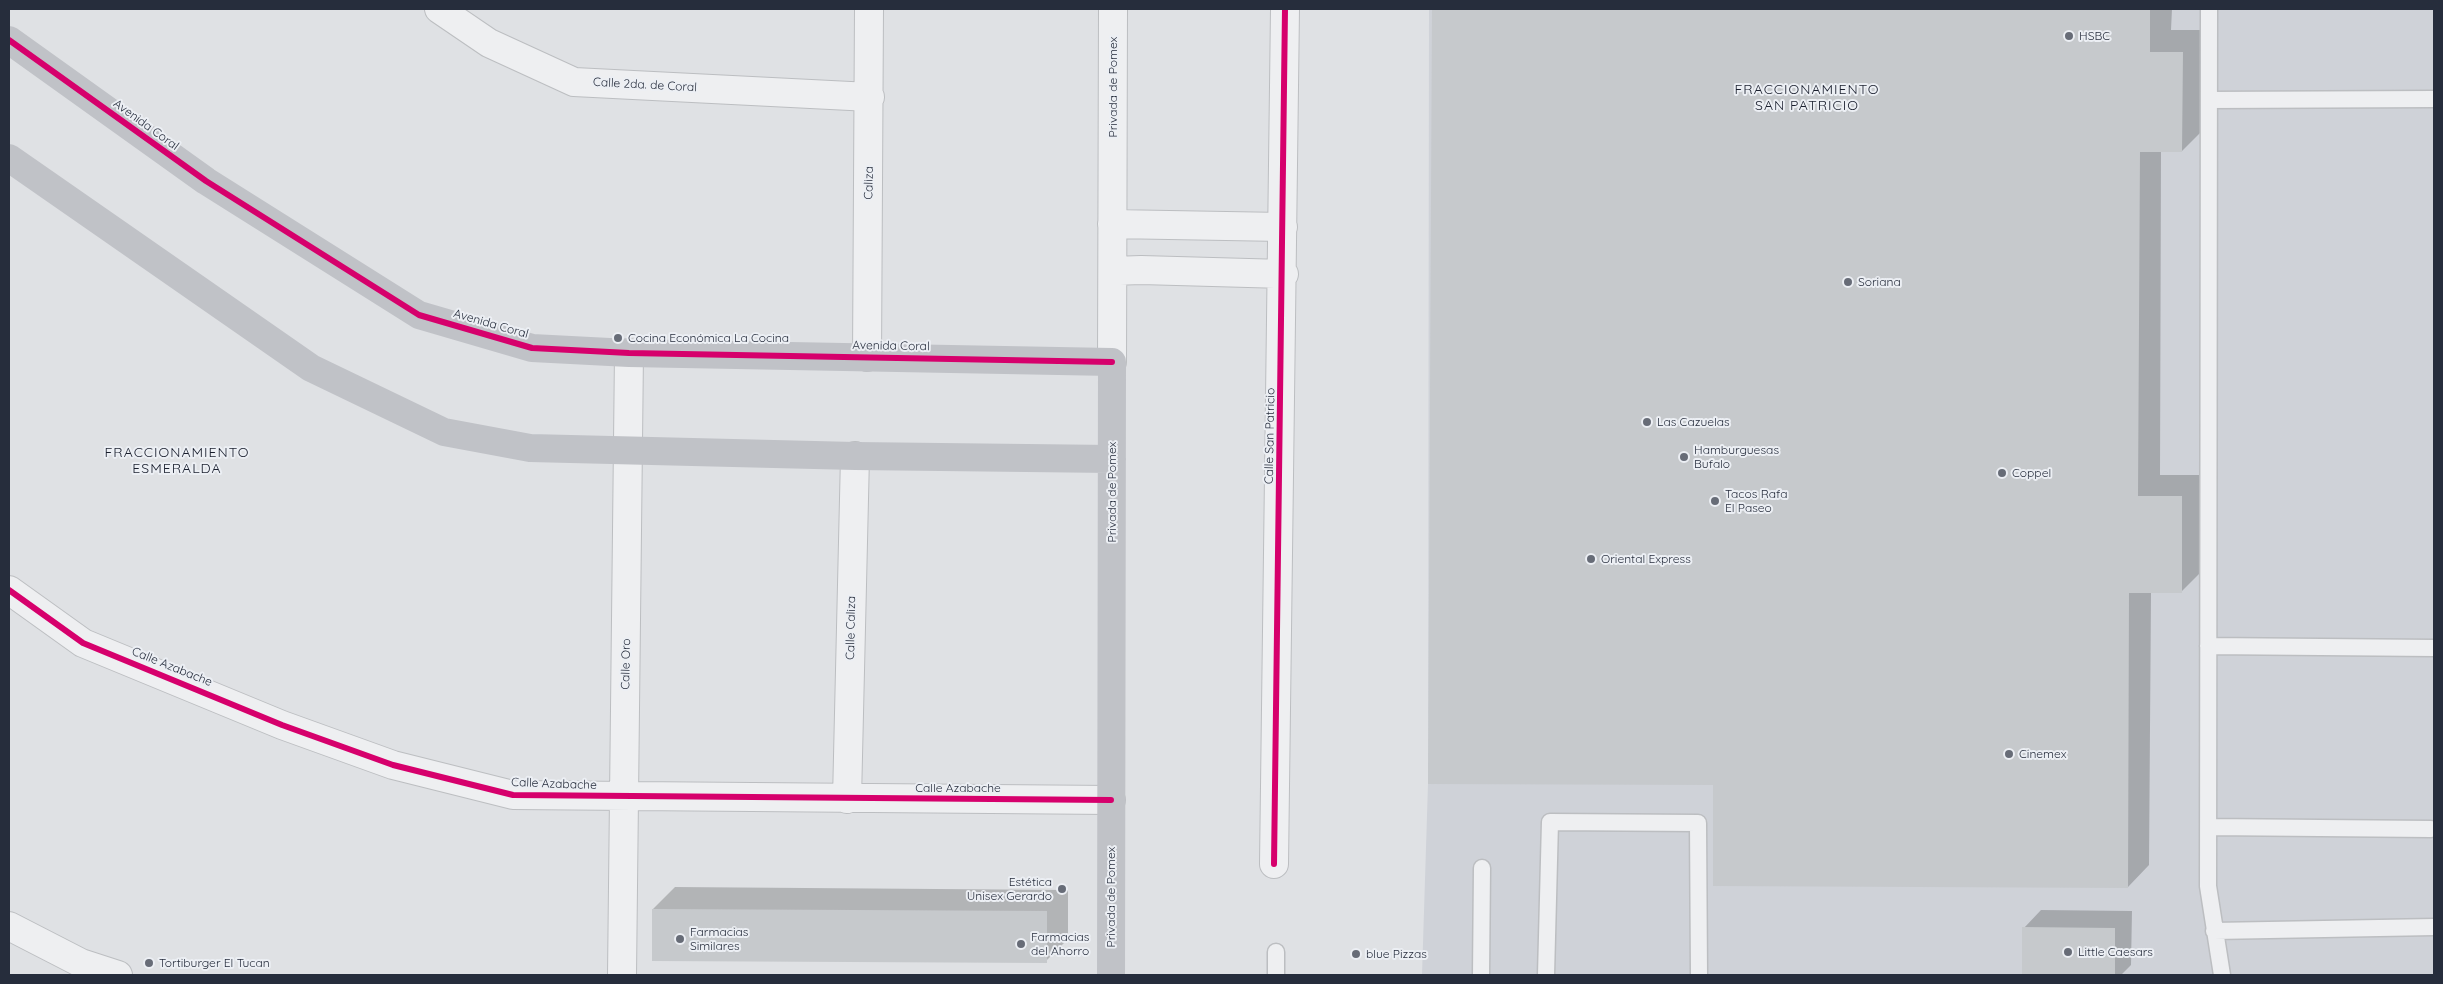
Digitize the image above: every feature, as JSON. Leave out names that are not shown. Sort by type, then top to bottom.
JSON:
[{"type":"street","name":"Calle 2da. de Coral","points":[[439,9],[489,44],[574,82],[870,97]]},
{"type":"street","name":"Caliza","points":[[867,357],[870,97],[869,9]]},
{"type":"street","name":"Privada de Pomex","points":[[1111,975],[1113,9]]},
{"type":"street","name":"Calle San Patricio","points":[[1274,864],[1284,274],[1285,9]]},
{"type":"street","name":"Avenida Coral","points":[[9,40],[206,181],[419,315],[532,348],[629,353],[1112,362]]},
{"type":"street","points":[[9,158],[311,368],[444,432],[530,448],[629,452],[1112,459]]},
{"type":"street","points":[[1112,224],[1283,228]]},
{"type":"street","points":[[1113,271],[1284,274]]},
{"type":"street","name":"Calle Oro","points":[[622,975],[629,353]]},
{"type":"street","name":"Calle Caliza","points":[[847,799],[855,456]]},
{"type":"street","name":"Calle Azabache","points":[[9,590],[83,643],[282,725],[393,765],[513,795],[624,798],[1111,800]]},
{"type":"street","points":[[9,926],[80,964],[118,975]]},
{"type":"lane","points":[[2209,9],[2208,886],[2222,975]]},
{"type":"lane","points":[[2209,100],[2434,99]]},
{"type":"lane","points":[[2208,646],[2434,648]]},
{"type":"lane","points":[[1546,975],[1550,822],[1698,823],[1699,975]]},
{"type":"lane","points":[[2209,827],[2431,829]]},
{"type":"lane","points":[[1481,975],[1482,868]]},
{"type":"lane","points":[[2214,931],[2434,927]]},
{"type":"lane","points":[[1276,952],[1276,975]]},
{"type":"shaded area","points":[[1429,9],[2434,9],[2434,975],[1422,975],[1428,784]]},
{"type":"building","points":[[1432,9],[2150,9],[2150,52],[2183,52],[2182,152],[2140,152],[2138,496],[2182,496],[2182,593],[2129,593],[2128,888],[1713,886],[1713,785],[1428,784]]},
{"type":"building","points":[[652,909],[1047,911],[1047,963],[652,961]]},
{"type":"building","name":"Little Caesars","points":[[2022,927],[2115,928],[2115,975],[2022,975]]},
{"type":"cycle path","points":[[1274,864],[1285,9]]},
{"type":"cycle path","points":[[9,40],[206,181],[419,315],[532,348],[629,353],[1112,362]]},
{"type":"cycle path","points":[[9,590],[83,643],[282,725],[393,765],[513,795],[1111,800]]},
{"type":"place","name":"HSBC","points":[[2069,36]]},
{"type":"place","name":"Soriana","points":[[1848,282]]},
{"type":"place","name":"Cocina Económica La Cocina","points":[[618,338]]},
{"type":"place","name":"Las Cazuelas","points":[[1647,422]]},
{"type":"place","name":"Hamburguesas Bufalo","points":[[1684,457]]},
{"type":"place","name":"Coppel","points":[[2002,473]]},
{"type":"place","name":"Tacos Rafa El Paseo","points":[[1715,501]]},
{"type":"place","name":"Oriental Express","points":[[1591,559]]},
{"type":"place","name":"Cinemex","points":[[2009,754]]},
{"type":"place","name":"Estética Unisex Gerardo","points":[[1062,889]]},
{"type":"place","name":"Farmacias Similares","points":[[680,939]]},
{"type":"place","name":"Farmacias del Ahorro","points":[[1021,944]]},
{"type":"place","name":"Little Caesars","points":[[2068,952]]},
{"type":"place","name":"blue Pizzas","points":[[1356,954]]},
{"type":"place","name":"Tortiburger El Tucan","points":[[149,963]]},
{"type":"district","name":"FRACCIONAMIENTO SAN PATRICIO","points":[[1807,98]]},
{"type":"district","name":"FRACCIONAMIENTO ESMERALDA","points":[[177,462]]}]
